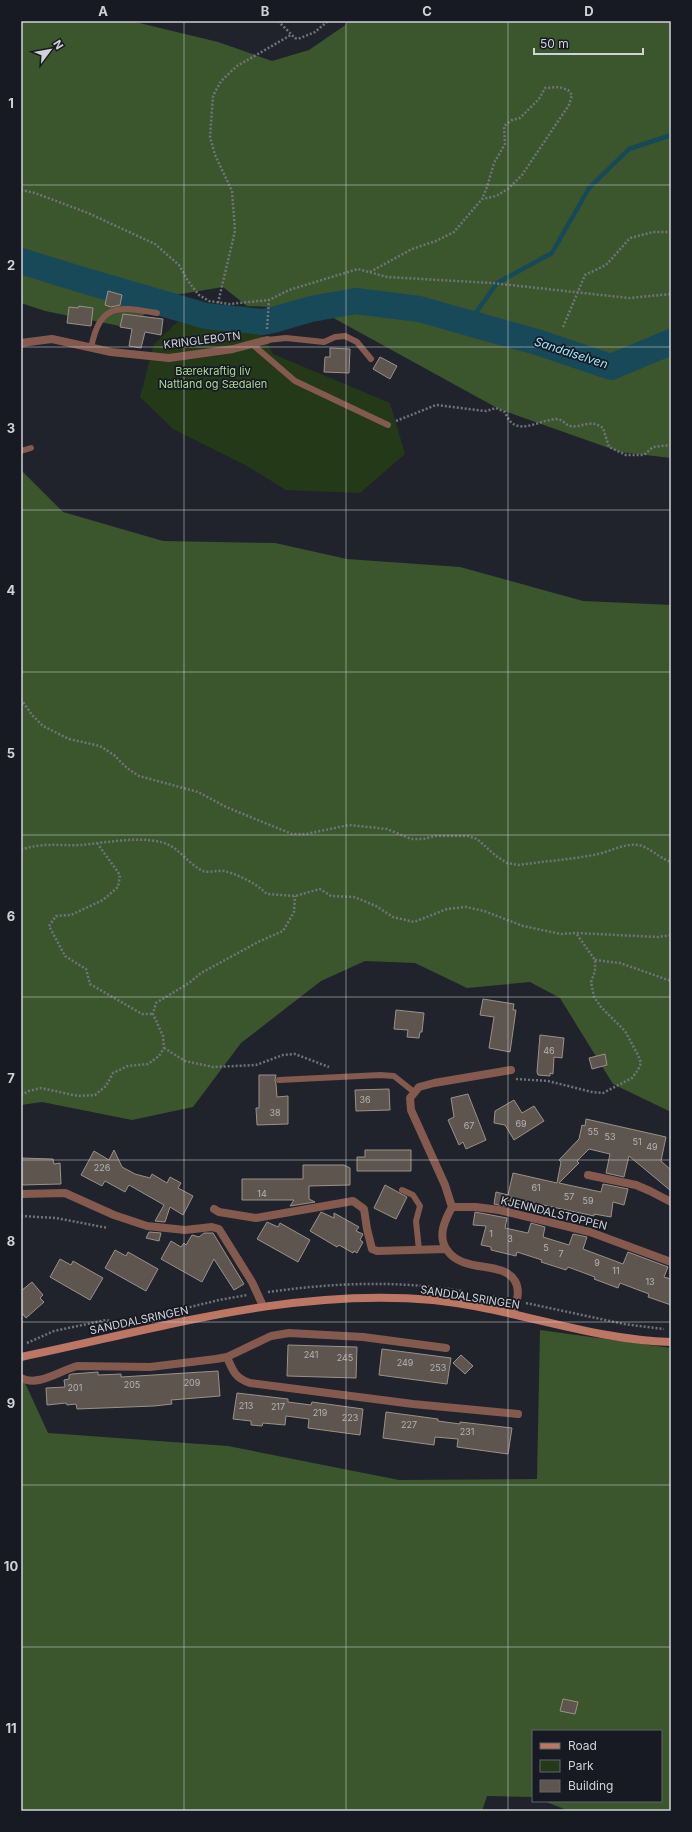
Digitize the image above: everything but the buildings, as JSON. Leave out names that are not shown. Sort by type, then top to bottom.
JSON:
[{"type":"main road","name":"SANDDALSRINGEN","points":[[21,1357],[232,1311],[263,1306],[314,1300],[392,1298],[434,1300],[513,1314],[635,1340],[671,1342]]},
{"type":"street","name":"KRINGLEBOTN","points":[[21,343],[52,339],[111,352],[169,358],[233,349],[267,340]]},
{"type":"street","points":[[511,1070],[434,1083],[419,1087],[410,1098],[411,1110],[445,1185],[452,1207],[443,1229],[442,1237],[446,1249],[454,1257],[464,1263],[509,1274],[515,1281],[518,1288],[513,1314]]},
{"type":"street","points":[[588,1175],[636,1185],[671,1202]]},
{"type":"street","points":[[21,1194],[65,1193],[114,1216],[147,1226],[185,1230],[212,1227],[219,1229],[252,1282],[263,1306]]},
{"type":"street","points":[[214,1209],[219,1212],[256,1218],[354,1201],[364,1209],[372,1249],[377,1251],[446,1249]]},
{"type":"street","name":"KJENNDALSTOPPEN","points":[[452,1207],[476,1207],[499,1210],[590,1232],[671,1262]]},
{"type":"street","points":[[21,1378],[34,1382],[65,1369],[77,1366],[150,1367],[227,1357],[259,1341],[289,1333],[363,1337],[446,1348]]},
{"type":"street","points":[[227,1357],[235,1374],[241,1380],[250,1383],[413,1404],[518,1414]]},
{"type":"lane","points":[[91,348],[100,320],[105,315],[117,310],[130,308],[157,313]]},
{"type":"lane","points":[[267,340],[286,338],[324,342],[330,338],[345,336],[358,342],[372,359]]},
{"type":"lane","points":[[252,344],[295,381],[388,425]]},
{"type":"lane","points":[[21,451],[31,448]]},
{"type":"lane","points":[[279,1080],[380,1075],[394,1076],[414,1092]]},
{"type":"lane","points":[[402,1190],[413,1195],[420,1206],[416,1221],[419,1250]]},
{"type":"path","points":[[278,21],[291,35],[298,39],[307,36],[328,21]]},
{"type":"path","points":[[218,303],[235,231],[232,191],[215,155],[210,137],[214,96],[221,81],[237,66],[291,35]]},
{"type":"path","points":[[370,272],[412,249],[436,241],[454,232],[482,199],[488,187],[494,163],[505,144],[504,126],[512,120],[520,118],[540,99],[545,88],[559,87],[568,90],[572,95],[568,105],[522,175],[508,189],[496,196],[482,199]]},
{"type":"path","points":[[21,190],[35,193],[88,213],[155,244],[179,265],[188,281],[199,295],[209,301],[218,303],[229,304],[269,300],[289,290],[358,269],[387,277],[492,283],[578,291],[629,298],[671,294]]},
{"type":"path","points":[[563,327],[585,274],[606,265],[630,238],[653,232],[671,232]]},
{"type":"path","points":[[267,323],[269,300]]},
{"type":"path","points":[[388,425],[436,405],[486,411],[496,408],[505,412],[511,422],[518,426],[530,427],[538,422],[557,419],[571,426],[594,424],[603,428],[609,447],[626,455],[644,455],[653,447],[671,445]]},
{"type":"path","points":[[21,699],[32,715],[43,726],[69,739],[100,746],[114,755],[127,768],[139,776],[198,792],[226,807],[292,834],[306,834],[349,825],[387,829],[411,839],[423,839],[435,836],[468,836],[477,839],[496,856],[507,863],[519,865],[593,855],[627,846],[639,845],[648,848],[661,859],[671,862]]},
{"type":"path","points":[[21,850],[40,845],[63,846],[141,839],[169,845],[204,872],[223,871],[237,875],[256,884],[266,894],[295,896],[320,889],[331,896],[354,897],[376,906],[393,917],[414,922],[447,908],[466,907],[484,911],[523,926],[561,934],[576,933],[658,937],[671,935]]},
{"type":"path","points":[[97,843],[120,875],[118,887],[103,900],[72,915],[56,916],[49,926],[65,956],[86,969],[90,984],[142,1014],[153,1014]]},
{"type":"path","points":[[21,1095],[41,1088],[78,1096],[95,1095],[106,1086],[114,1074],[128,1066],[148,1064],[159,1056],[164,1048],[163,1036],[153,1014],[156,1003],[189,983],[201,973],[260,941],[283,931],[294,912],[295,896]]},
{"type":"path","points":[[501,1072],[504,1079],[548,1081],[592,1092],[603,1093],[632,1078],[638,1070],[641,1063],[625,1031],[601,1007],[594,997],[592,982],[595,971],[595,960],[576,933]]},
{"type":"path","points":[[595,960],[620,963],[671,981]]},
{"type":"path","points":[[164,1048],[185,1061],[213,1067],[240,1064],[256,1065],[283,1055],[296,1054],[317,1061],[332,1069],[341,1077]]},
{"type":"path","points":[[21,1216],[56,1218],[108,1228]]},
{"type":"green space","points":[[21,21],[131,21],[218,42],[272,61],[309,50],[344,26],[348,21],[671,21],[671,458],[620,452],[499,409],[328,315],[311,309],[247,306],[223,287],[175,295],[125,327],[45,311],[21,303]]},
{"type":"green space","name":"Bærekraftig liv Nattland og Sædalen","points":[[247,306],[263,322],[261,332],[273,354],[390,403],[405,454],[360,493],[286,490],[247,466],[173,429],[140,397],[154,344],[189,311]]},
{"type":"green space","points":[[21,470],[63,512],[163,541],[275,543],[347,559],[460,567],[583,601],[671,605],[671,1112],[613,1084],[560,998],[530,982],[467,988],[415,963],[365,961],[321,981],[241,1043],[193,1107],[132,1120],[42,1102],[21,1105]]},
{"type":"green space","points":[[540,1330],[671,1348],[671,1811],[569,1811],[546,1802],[662,1802],[662,1730],[532,1730],[532,1797],[487,1796],[482,1811],[21,1811],[21,1374],[48,1433],[228,1446],[399,1480],[537,1479]]},
{"type":"waterway","points":[[468,324],[497,283],[552,253],[589,188],[629,149],[671,135]]},
{"type":"waterway","name":"Sandalselven","points":[[21,261],[206,316],[263,322],[311,309],[356,301],[419,309],[537,342],[611,367],[671,342]]}]
